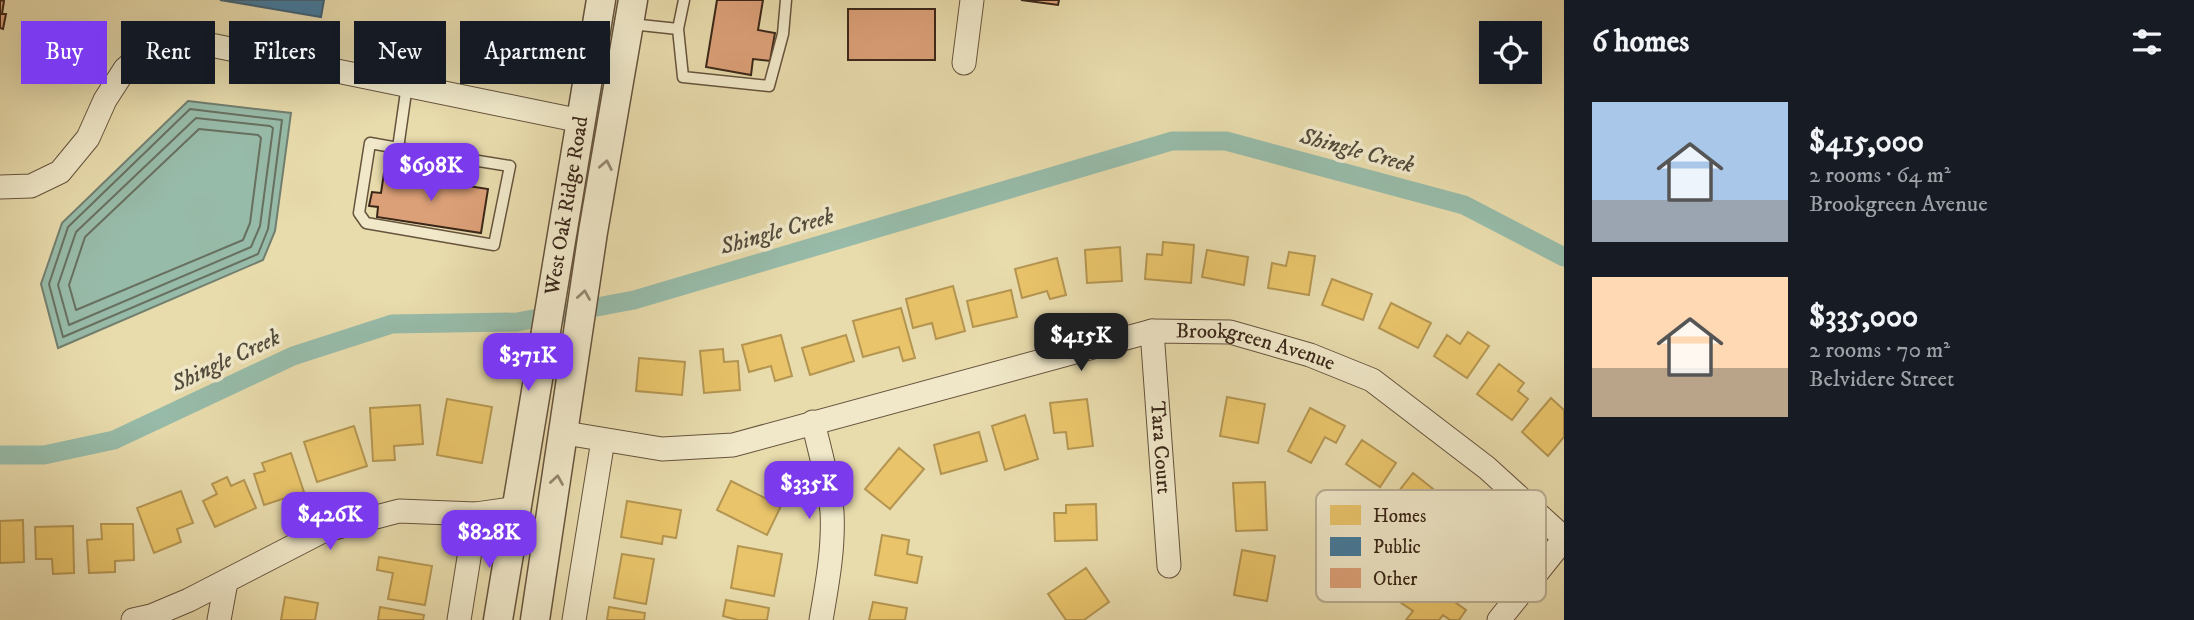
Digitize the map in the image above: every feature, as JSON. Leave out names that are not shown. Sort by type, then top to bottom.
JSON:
[{"type":"street","name":"West Oak Ridge Road","points":[[536,620],[590,256],[601,0]]},
{"type":"street","points":[[964,63],[972,0]]},
{"type":"street","name":"West Oak Ridge Road","points":[[498,620],[557,265],[631,12]]},
{"type":"street","points":[[0,187],[31,186],[60,172],[88,138],[105,100],[125,69],[153,44],[186,40],[597,124]]},
{"type":"street","points":[[551,299],[563,326],[549,427],[553,431],[565,433]]},
{"type":"street","name":"Brookgreen Avenue","points":[[565,433],[662,449],[733,445],[1152,331],[1230,332],[1310,355],[1371,380],[1487,468],[1511,490]]},
{"type":"street","name":"Tara Court","points":[[1152,331],[1169,566]]},
{"type":"street","points":[[813,422],[832,513],[830,563],[821,620]]},
{"type":"street","points":[[574,620],[603,440]]},
{"type":"street","points":[[133,620],[151,616],[226,582],[335,527],[399,510],[476,514],[517,508],[528,513],[532,520],[515,620]]},
{"type":"street","points":[[459,620],[476,514]]},
{"type":"street","name":"Brookgreen Avenue","points":[[1546,522],[1564,538]]},
{"type":"street","points":[[1546,561],[1564,538]]},
{"type":"street","points":[[219,620],[226,582]]},
{"type":"street","points":[[1499,620],[1513,602]]},
{"type":"lane","points":[[684,0],[678,29],[683,77],[769,86],[783,34],[786,0]]},
{"type":"lane","points":[[631,12],[678,29]]},
{"type":"lane","points":[[398,148],[407,85]]},
{"type":"lane","points":[[370,143],[398,148],[510,166],[494,244],[366,223],[359,213],[370,143]]},
{"type":"water","points":[[188,101],[291,113],[275,231],[263,260],[58,348],[41,284],[62,223]]},
{"type":"building: Homes","points":[[1163,242],[1194,245],[1191,283],[1145,279],[1147,254],[1162,255]]},
{"type":"building: Homes","points":[[1120,247],[1122,281],[1087,283],[1085,250]]},
{"type":"building: Homes","points":[[1207,250],[1248,257],[1244,285],[1202,277]]},
{"type":"building: Homes","points":[[1289,252],[1315,256],[1309,295],[1268,288],[1272,263],[1286,266]]},
{"type":"building: Homes","points":[[1057,258],[1066,295],[1050,299],[1047,291],[1022,298],[1015,269]]},
{"type":"building: Homes","points":[[1332,279],[1372,294],[1363,320],[1322,305]]},
{"type":"building: Homes","points":[[953,286],[965,331],[936,339],[932,323],[913,328],[906,299]]},
{"type":"building: Homes","points":[[1011,290],[1017,317],[973,327],[967,301]]},
{"type":"building: Homes","points":[[1391,303],[1431,323],[1418,348],[1379,328]]},
{"type":"building: Homes","points":[[901,308],[915,358],[903,361],[899,347],[863,357],[853,321]]},
{"type":"building: Homes","points":[[1468,332],[1489,346],[1467,378],[1434,356],[1447,335],[1460,344]]},
{"type":"building: Homes","points":[[781,335],[792,376],[775,381],[771,366],[749,372],[742,345]]},
{"type":"building: Homes","points":[[846,335],[854,361],[810,375],[802,348]]},
{"type":"building: Homes","points":[[723,349],[724,362],[738,361],[740,390],[704,393],[700,351]]},
{"type":"building: Homes","points":[[639,358],[685,362],[682,395],[636,391]]},
{"type":"building: Homes","points":[[1499,364],[1524,383],[1518,391],[1528,399],[1512,420],[1477,394]]},
{"type":"building: Homes","points":[[1227,397],[1265,404],[1258,443],[1220,436]]},
{"type":"building: Homes","points":[[1551,398],[1564,410],[1564,437],[1548,456],[1522,432]]},
{"type":"building: Homes","points":[[447,399],[492,407],[482,463],[437,455]]},
{"type":"building: Homes","points":[[1087,399],[1093,446],[1068,449],[1066,432],[1054,433],[1050,403]]},
{"type":"building: Homes","points":[[420,405],[423,444],[394,446],[395,460],[373,461],[370,408]]},
{"type":"building: Homes","points":[[1310,408],[1345,426],[1336,443],[1325,437],[1311,463],[1288,451]]},
{"type":"building: Homes","points":[[1025,415],[1038,459],[1005,470],[992,426]]},
{"type":"building: Homes","points":[[354,426],[367,466],[317,482],[304,442]]},
{"type":"building: Homes","points":[[979,432],[987,461],[941,474],[934,445]]},
{"type":"building: Homes","points":[[1362,440],[1396,463],[1380,487],[1346,464]]},
{"type":"building: Homes","points":[[899,448],[924,469],[890,509],[865,489]]},
{"type":"building: Homes","points":[[291,453],[304,492],[264,505],[254,474],[265,471],[262,463]]},
{"type":"building: Homes","points":[[1413,473],[1434,490],[1400,490]]},
{"type":"building: Homes","points":[[227,477],[231,486],[244,480],[256,508],[215,527],[203,501],[217,494],[212,484]]},
{"type":"building: Homes","points":[[731,481],[781,506],[767,535],[717,510]]},
{"type":"building: Homes","points":[[1265,482],[1267,530],[1236,531],[1233,483]]},
{"type":"building: Homes","points":[[181,491],[193,523],[177,529],[181,542],[154,553],[137,508]]},
{"type":"building: Homes","points":[[627,501],[681,510],[676,538],[663,536],[662,544],[621,537]]},
{"type":"building: Homes","points":[[1096,504],[1097,540],[1055,541],[1054,513],[1066,513],[1066,505]]},
{"type":"building: Homes","points":[[23,520],[24,562],[0,563],[0,521]]},
{"type":"building: Homes","points":[[101,524],[133,524],[134,560],[115,561],[115,572],[89,573],[87,540],[102,539]]},
{"type":"building: Homes","points":[[73,526],[74,573],[53,574],[52,559],[36,559],[35,527]]},
{"type":"building: Homes","points":[[882,535],[909,540],[907,554],[922,557],[917,583],[875,575]]},
{"type":"building: Homes","points":[[738,546],[782,554],[774,596],[731,588]]},
{"type":"building: Homes","points":[[1242,550],[1275,556],[1267,601],[1234,595]]},
{"type":"building: Homes","points":[[622,554],[654,559],[646,604],[614,598]]},
{"type":"building: Homes","points":[[379,557],[432,566],[425,605],[388,599],[393,573],[377,570]]},
{"type":"building: Homes","points":[[1086,568],[1109,602],[1084,620],[1066,620],[1048,594]]},
{"type":"building: Homes","points":[[285,597],[318,603],[315,620],[281,620]]},
{"type":"building: Homes","points":[[726,600],[769,608],[767,620],[738,620],[723,616]]},
{"type":"building: Homes","points":[[873,602],[907,608],[905,620],[869,620]]},
{"type":"building: Homes","points":[[1400,602],[1455,602],[1466,610],[1459,620],[1450,620],[1443,615],[1439,620],[1406,620],[1413,611]]},
{"type":"building: Homes","points":[[380,607],[424,615],[423,620],[378,620]]},
{"type":"building: Homes","points":[[609,607],[645,613],[644,620],[607,620]]},
{"type":"building: Public","points":[[220,0],[324,0],[321,17]]},
{"type":"building: Other","points":[[0,0],[4,1],[2,14],[6,14],[3,29],[0,28]]},
{"type":"building: Other","points":[[717,0],[763,0],[758,30],[775,33],[770,61],[753,59],[751,75],[706,67]]},
{"type":"building: Other","points":[[1021,0],[1059,0],[1058,5]]},
{"type":"building: Other","points":[[848,9],[935,9],[935,60],[848,60]]},
{"type":"building: Other","points":[[384,173],[488,189],[481,233],[377,217],[378,207],[369,206],[372,192],[381,193]]},
{"type":"waterway","name":"Shingle Creek","points":[[0,455],[44,455],[114,440],[293,356],[392,324],[517,322],[634,300],[1172,141],[1226,141],[1464,205],[1564,257]]}]
